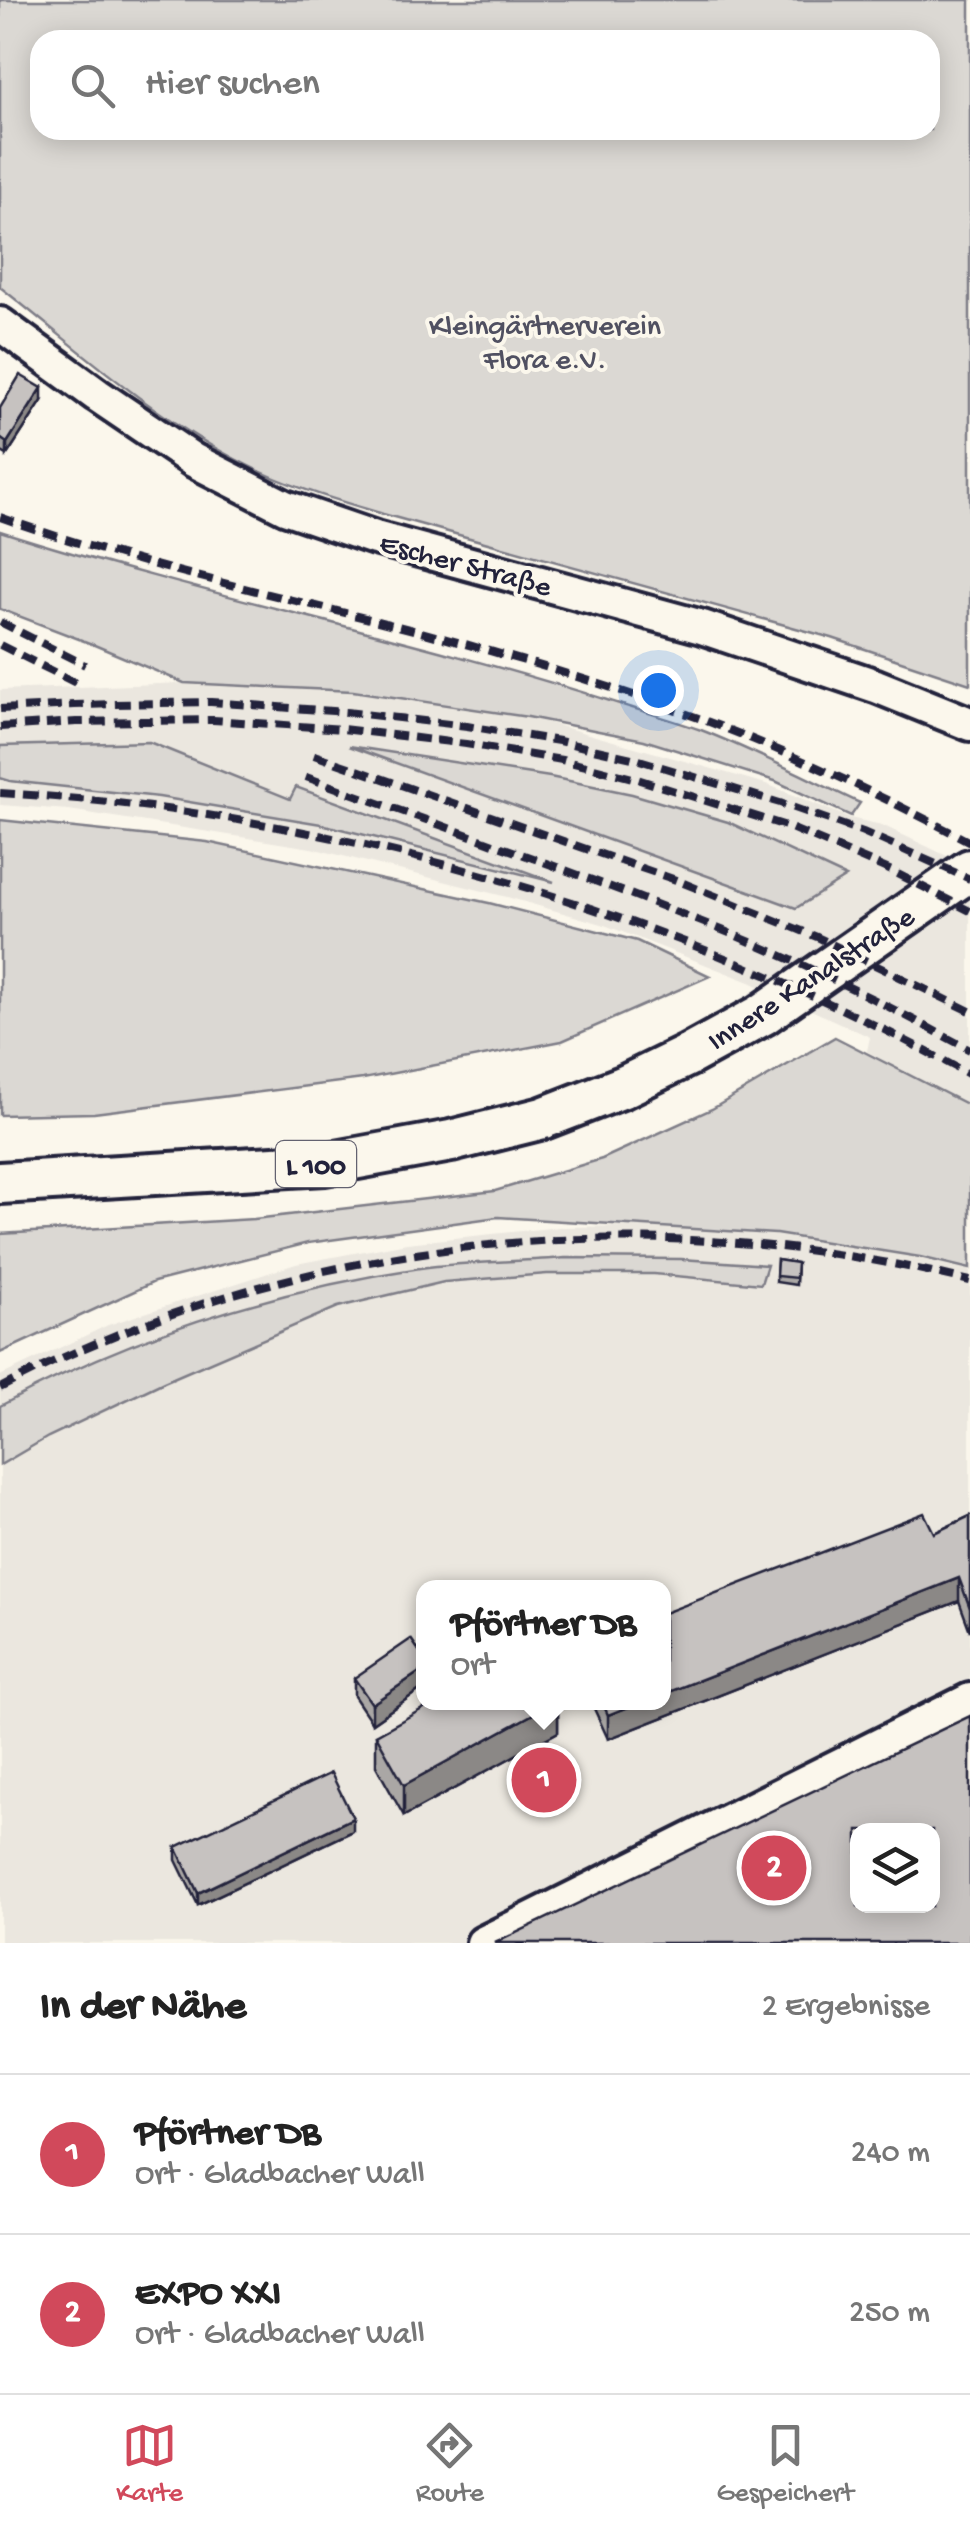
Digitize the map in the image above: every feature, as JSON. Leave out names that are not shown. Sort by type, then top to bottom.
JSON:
[{"type":"main road","name":"Innere Kanalstraße","points":[[0,1183],[326,1164],[451,1141],[543,1118],[689,1056],[762,1015],[970,870]]},
{"type":"street","name":"Escher Straße","points":[[0,324],[193,460],[285,507],[375,538],[788,654],[970,724]]},
{"type":"street","points":[[483,1943],[970,1700]]},
{"type":"shaded area","points":[[184,683],[353,691],[528,717],[766,784],[850,818],[882,825],[970,867],[970,1112],[867,1051],[870,1037],[750,982],[602,924],[311,848],[69,810],[0,805],[0,690]]},
{"type":"shaded area","points":[[631,1226],[776,1234],[970,1269],[970,1943],[0,1943],[0,1376],[108,1325],[296,1264],[407,1243],[560,1227]]},
{"type":"green space","name":"Kleingärtnerverein Flora e.V.","points":[[0,0],[970,0],[970,684],[832,638],[383,514],[280,480],[181,427],[0,287]]},
{"type":"green space","points":[[0,531],[532,677],[666,718],[741,747],[860,803],[851,816],[775,781],[644,740],[528,717],[353,691],[184,683],[0,609]]},
{"type":"green space","points":[[149,742],[290,799],[296,787],[554,882],[321,824],[159,797],[0,778],[0,746]]},
{"type":"green space","points":[[349,746],[550,777],[632,794],[728,822],[846,877],[796,908]]},
{"type":"green space","points":[[0,820],[207,842],[489,903],[637,941],[710,976],[562,1041],[363,1079],[94,1113],[0,1115]]},
{"type":"green space","points":[[835,1037],[970,1106],[970,1269],[776,1234],[498,1217],[308,1243],[154,1282],[0,1353],[0,1234],[254,1219],[495,1191],[602,1159],[712,1109]]},
{"type":"green space","points":[[565,1258],[681,1259],[767,1265],[761,1284],[654,1274],[547,1274],[444,1282],[338,1307],[164,1382],[48,1437],[0,1465],[0,1406],[152,1337],[257,1303],[365,1277],[438,1266]]},
{"type":"building","points":[[20,375],[42,388],[7,443],[0,438],[0,408]]},
{"type":"building","points":[[777,1260],[797,1263],[796,1278],[776,1276]]},
{"type":"building","points":[[924,1513],[934,1533],[970,1516],[970,1608],[959,1578],[671,1691],[671,1610]]},
{"type":"building","points":[[411,1639],[416,1646],[416,1674],[372,1704],[354,1678]]},
{"type":"building","points":[[421,1710],[540,1710],[404,1785],[376,1735]]},
{"type":"building","points":[[970,1716],[970,1943],[495,1943]]},
{"type":"building","points":[[552,1764],[556,1774],[536,1782],[532,1773]]},
{"type":"building","points":[[331,1773],[353,1818],[198,1893],[176,1847]]},
{"type":"railway","points":[[0,517],[110,552],[447,639],[615,689],[778,750],[970,842]]},
{"type":"railway","points":[[0,622],[85,665]]},
{"type":"railway","points":[[0,645],[76,683]]},
{"type":"railway","points":[[0,709],[211,702],[346,712],[559,741],[636,759],[780,803],[863,832],[970,879]]},
{"type":"railway","points":[[0,727],[213,720],[343,729],[562,760],[786,826],[894,872],[970,911]]},
{"type":"railway","points":[[314,755],[676,880],[817,937],[970,1011]]},
{"type":"railway","points":[[306,777],[722,930],[848,987],[970,1050]]},
{"type":"railway","points":[[0,793],[127,804],[253,822],[501,880],[622,919],[741,965],[857,1017],[970,1075]]},
{"type":"railway","points":[[0,1388],[114,1336],[231,1295],[352,1265],[475,1246],[599,1239],[724,1242],[848,1256],[970,1281]]},
{"type":"place","name":"Pförtner DB","points":[[544,1780]]},
{"type":"place","name":"EXPO XXI","points":[[774,1868]]}]
